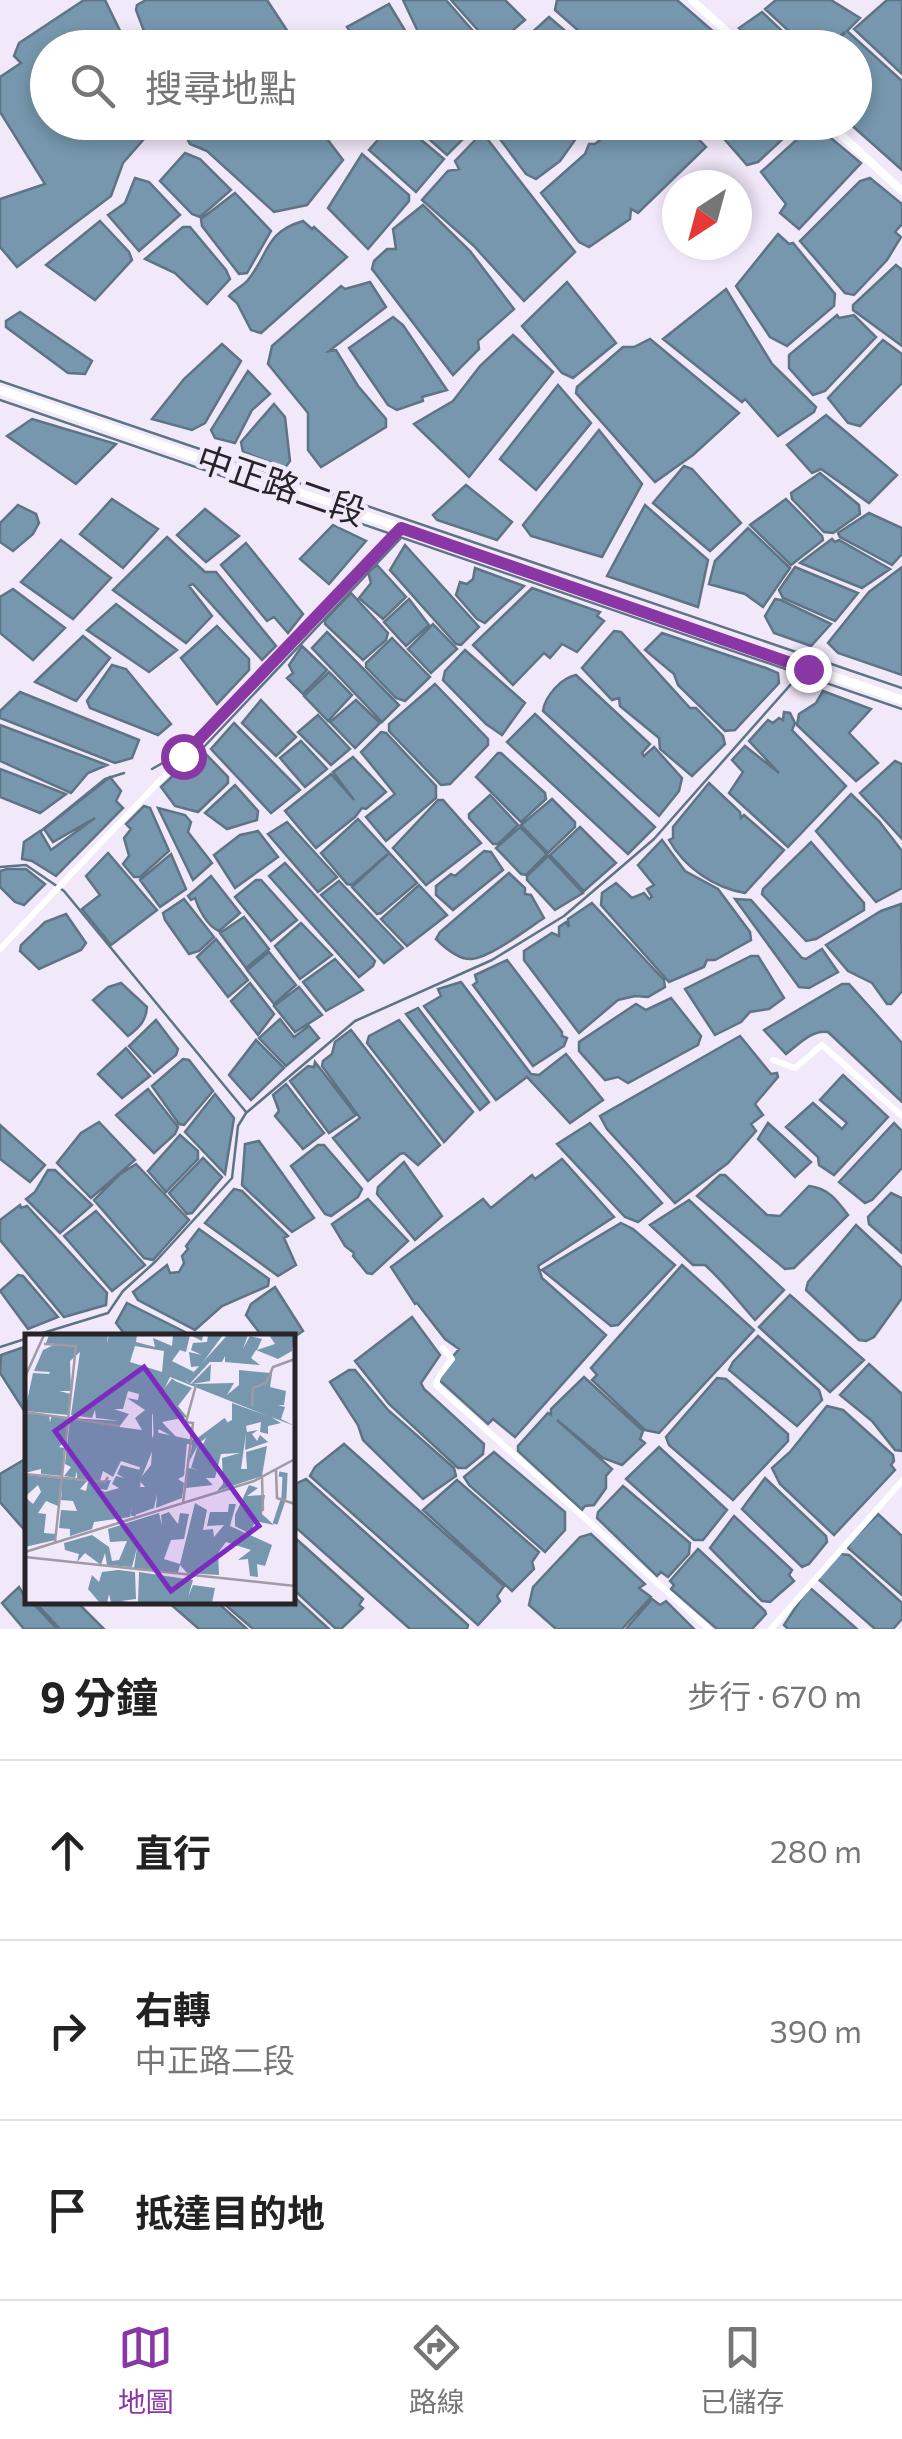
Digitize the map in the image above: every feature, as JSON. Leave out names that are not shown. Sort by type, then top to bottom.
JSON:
[{"type":"main road","name":"中正路二段","points":[[0,390],[902,700]]},
{"type":"street","points":[[692,0],[724,30]]},
{"type":"street","points":[[847,140],[902,191]]},
{"type":"street","points":[[0,949],[401,528]]},
{"type":"street","points":[[772,1060],[795,1068],[822,1044],[902,1116]]},
{"type":"street","points":[[443,1348],[452,1359],[436,1385],[709,1629]]},
{"type":"street","points":[[771,1629],[902,1481]]},
{"type":"water","points":[[84,0],[105,0],[120,30],[39,30]]},
{"type":"water","points":[[146,0],[267,0],[287,30],[144,30],[137,5]]},
{"type":"water","points":[[403,0],[446,0],[472,30],[417,30]]},
{"type":"water","points":[[451,0],[505,0],[525,20],[513,30],[478,30]]},
{"type":"water","points":[[557,0],[677,0],[712,30],[578,30],[555,10]]},
{"type":"water","points":[[776,0],[831,0],[860,18],[848,30],[788,30],[765,9]]},
{"type":"water","points":[[887,0],[902,0],[902,74],[872,46],[872,30],[854,29]]},
{"type":"water","points":[[389,4],[405,30],[349,30],[347,27]]},
{"type":"water","points":[[762,12],[781,30],[742,30],[739,28]]},
{"type":"water","points":[[549,17],[564,30],[535,30]]},
{"type":"water","points":[[30,36],[30,140],[143,140],[123,163],[111,196],[17,267],[0,247],[0,199],[45,184],[0,112],[0,77],[21,63],[14,56],[19,43]]},
{"type":"water","points":[[872,54],[902,81],[902,170],[868,140],[872,140]]},
{"type":"water","points":[[188,140],[328,140],[343,160],[307,205],[274,212],[207,151]]},
{"type":"water","points":[[378,140],[421,140],[444,159],[416,192],[369,150]]},
{"type":"water","points":[[430,140],[462,140],[447,155]]},
{"type":"water","points":[[475,140],[488,140],[575,252],[524,301],[474,246],[422,200],[448,171],[459,169],[455,161]]},
{"type":"water","points":[[501,140],[575,140],[560,161],[536,179],[526,174]]},
{"type":"water","points":[[600,140],[699,140],[706,147],[682,170],[662,170],[662,190],[638,213],[631,209],[630,219],[589,247],[579,242],[541,193],[585,154],[589,144]]},
{"type":"water","points":[[725,140],[782,140],[758,162],[747,165]]},
{"type":"water","points":[[796,140],[833,140],[861,163],[799,229],[780,213],[786,204],[761,172]]},
{"type":"water","points":[[185,153],[200,159],[231,190],[200,217],[192,214],[160,181]]},
{"type":"water","points":[[362,154],[409,195],[409,201],[368,249],[328,208]]},
{"type":"water","points":[[135,178],[149,182],[180,215],[139,251],[108,215],[125,203]]},
{"type":"water","points":[[870,178],[902,204],[902,224],[895,232],[901,237],[887,260],[854,295],[845,293],[800,241],[860,181]]},
{"type":"water","points":[[235,193],[271,231],[247,273],[239,274],[202,226],[201,219]]},
{"type":"water","points":[[423,205],[470,251],[514,309],[478,341],[479,349],[453,375],[372,269],[374,261],[387,249],[396,249],[393,229]]},
{"type":"water","points":[[100,221],[132,260],[95,300],[46,265]]},
{"type":"water","points":[[303,221],[347,257],[261,333],[251,330],[229,296],[248,280],[274,238]]},
{"type":"water","points":[[183,227],[190,227],[230,279],[207,304],[175,273],[145,259]]},
{"type":"water","points":[[778,234],[793,243],[835,294],[834,306],[787,346],[770,337],[736,286]]},
{"type":"water","points":[[896,265],[902,270],[902,346],[853,310],[853,305]]},
{"type":"water","points":[[370,282],[386,307],[329,351],[336,350],[358,386],[386,419],[386,427],[321,467],[308,450],[308,413],[268,364],[272,346],[341,286],[345,289]]},
{"type":"water","points":[[567,282],[616,343],[573,378],[562,373],[522,326]]},
{"type":"water","points":[[726,289],[772,364],[816,407],[778,436],[745,399],[742,402],[663,339]]},
{"type":"water","points":[[20,312],[92,361],[85,374],[68,373],[6,327],[6,321]]},
{"type":"water","points":[[837,315],[854,315],[876,337],[825,391],[813,395],[789,368],[789,355]]},
{"type":"water","points":[[393,317],[403,325],[447,390],[397,410],[388,405],[349,348]]},
{"type":"water","points":[[513,335],[553,372],[469,477],[414,424],[453,401],[480,366]]},
{"type":"water","points":[[650,339],[739,413],[693,455],[655,482],[576,393],[577,387],[623,347],[634,347]]},
{"type":"water","points":[[883,340],[902,354],[902,383],[860,426],[848,423],[828,398]]},
{"type":"water","points":[[222,344],[241,361],[205,423],[192,430],[152,419],[184,379]]},
{"type":"water","points":[[248,371],[270,394],[252,410],[235,443],[215,438],[211,430]]},
{"type":"water","points":[[558,385],[591,423],[536,490],[500,459]]},
{"type":"water","points":[[274,404],[285,417],[290,461],[285,468],[243,452],[241,442]]},
{"type":"water","points":[[826,415],[897,475],[869,503],[821,469],[812,473],[787,445]]},
{"type":"water","points":[[32,419],[116,444],[76,484],[7,436]]},
{"type":"water","points":[[599,430],[642,484],[602,557],[531,536],[523,525]]},
{"type":"water","points":[[684,466],[692,469],[741,523],[710,551],[653,503]]},
{"type":"water","points":[[820,473],[859,505],[860,514],[833,533],[824,532],[792,499],[791,493]]},
{"type":"water","points":[[466,485],[512,522],[497,540],[437,520],[433,515]]},
{"type":"water","points":[[112,499],[158,529],[123,568],[80,534]]},
{"type":"water","points":[[786,499],[823,540],[791,565],[750,525]]},
{"type":"water","points":[[18,505],[36,514],[39,523],[33,534],[13,551],[0,542],[0,523]]},
{"type":"water","points":[[645,505],[708,560],[698,607],[607,576]]},
{"type":"water","points":[[205,509],[239,536],[206,562],[177,535]]},
{"type":"water","points":[[869,513],[902,528],[902,554],[892,565],[838,533]]},
{"type":"water","points":[[333,525],[366,541],[329,584],[300,559]]},
{"type":"water","points":[[748,528],[790,568],[763,607],[745,594],[709,584],[715,561]]},
{"type":"water","points":[[167,537],[205,572],[216,572],[276,646],[262,660],[193,584],[189,586],[212,616],[186,643],[113,590]]},
{"type":"water","points":[[832,539],[890,569],[862,588],[800,563]]},
{"type":"water","points":[[61,540],[111,578],[73,619],[21,582]]},
{"type":"water","points":[[246,543],[303,614],[288,633],[274,617],[267,621],[221,565]]},
{"type":"water","points":[[405,545],[479,627],[461,645],[390,570]]},
{"type":"water","points":[[377,565],[406,597],[383,619],[359,598],[371,583],[368,572]]},
{"type":"water","points":[[795,567],[858,593],[835,621],[783,598],[779,590]]},
{"type":"water","points":[[902,567],[902,675],[838,653],[828,643],[869,592]]},
{"type":"water","points":[[475,568],[524,586],[485,623],[456,595],[460,582],[467,584],[473,579]]},
{"type":"water","points":[[532,588],[600,612],[597,616],[604,621],[577,652],[562,644],[550,658],[544,653],[513,685],[473,645]]},
{"type":"water","points":[[13,589],[65,628],[33,660],[0,633],[0,597]]},
{"type":"water","points":[[351,593],[388,633],[386,640],[363,660],[325,624]]},
{"type":"water","points":[[409,599],[429,625],[406,646],[384,622]]},
{"type":"water","points":[[775,599],[831,624],[811,646],[774,633],[765,616]]},
{"type":"water","points":[[116,604],[177,650],[149,672],[87,630]]},
{"type":"water","points":[[433,624],[457,649],[431,673],[408,649]]},
{"type":"water","points":[[217,626],[249,659],[249,670],[217,704],[181,658]]},
{"type":"water","points":[[614,631],[621,632],[690,708],[696,708],[723,736],[725,744],[692,776],[660,749],[659,738],[620,706],[619,698],[612,700],[582,668]]},
{"type":"water","points":[[327,632],[399,705],[382,722],[312,648]]},
{"type":"water","points":[[662,633],[778,673],[779,683],[735,730],[725,731],[678,685],[674,674],[645,650]]},
{"type":"water","points":[[83,636],[110,658],[76,701],[35,682]]},
{"type":"water","points":[[392,638],[430,677],[405,701],[396,698],[366,667]]},
{"type":"water","points":[[302,646],[327,670],[303,694],[287,678],[293,673],[289,665]]},
{"type":"water","points":[[465,650],[525,703],[502,735],[443,680],[445,671]]},
{"type":"water","points":[[112,665],[126,669],[171,724],[158,735],[90,708],[87,701]]},
{"type":"water","points":[[329,672],[352,695],[328,721],[304,696]]},
{"type":"water","points":[[576,675],[650,744],[642,753],[644,756],[654,747],[682,778],[679,791],[659,816],[543,711],[555,688]]},
{"type":"water","points":[[435,684],[488,739],[488,745],[450,784],[441,785],[389,731],[389,724]]},
{"type":"water","points":[[823,691],[871,709],[849,733],[878,763],[856,781],[797,725],[799,714],[816,703]]},
{"type":"water","points":[[20,692],[139,740],[132,758],[115,763],[0,718],[0,711]]},
{"type":"water","points":[[261,700],[296,737],[276,756],[242,723]]},
{"type":"water","points":[[356,700],[380,723],[355,748],[330,722]]},
{"type":"water","points":[[784,712],[790,713],[795,723],[792,730],[846,786],[788,847],[729,793],[743,772],[732,760],[745,746],[779,773],[749,741],[768,720],[783,720]]},
{"type":"water","points":[[535,714],[655,827],[628,854],[507,742]]},
{"type":"water","points":[[318,715],[350,749],[331,765],[298,732]]},
{"type":"water","points":[[234,723],[300,790],[271,813],[211,749]]},
{"type":"water","points":[[0,725],[107,765],[88,773],[71,793],[0,761]]},
{"type":"water","points":[[381,732],[436,786],[436,798],[386,841],[366,817],[395,794],[361,752]]},
{"type":"water","points":[[301,741],[327,769],[305,787],[280,758]]},
{"type":"water","points":[[201,749],[228,777],[228,783],[198,812],[175,806],[161,787]]},
{"type":"water","points":[[498,753],[545,793],[546,799],[521,822],[476,777]]},
{"type":"water","points":[[353,757],[386,792],[316,848],[285,811],[331,774],[354,800],[333,772]]},
{"type":"water","points":[[895,761],[902,764],[902,839],[860,793]]},
{"type":"water","points":[[0,769],[66,794],[40,813],[0,797]]},
{"type":"water","points":[[110,777],[121,791],[116,801],[123,808],[56,876],[22,859],[24,842],[40,831],[51,850],[95,818],[53,842],[44,829]]},
{"type":"water","points":[[709,783],[740,812],[741,818],[744,815],[784,850],[745,893],[701,875],[669,840],[673,838],[673,827]]},
{"type":"water","points":[[235,785],[258,811],[257,820],[227,829],[205,813]]},
{"type":"water","points":[[851,794],[902,851],[902,888],[876,902],[816,831]]},
{"type":"water","points":[[490,795],[518,825],[498,844],[493,844],[469,818]]},
{"type":"water","points":[[552,799],[575,822],[575,827],[548,853],[521,825]]},
{"type":"water","points":[[438,800],[443,800],[481,843],[426,885],[393,848]]},
{"type":"water","points":[[144,806],[150,808],[169,851],[140,877],[134,877],[123,864],[129,856],[124,838],[131,829],[126,824]]},
{"type":"water","points":[[158,808],[185,815],[191,822],[188,832],[212,863],[193,880]]},
{"type":"water","points":[[358,819],[417,883],[377,914],[352,887],[388,854],[352,885],[321,853]]},
{"type":"water","points":[[287,822],[337,877],[318,892],[268,834]]},
{"type":"water","points":[[520,827],[547,854],[526,875],[496,848]]},
{"type":"water","points":[[580,827],[616,863],[584,891],[550,855]]},
{"type":"water","points":[[258,831],[278,857],[235,888],[214,855],[240,835]]},
{"type":"water","points":[[662,840],[685,871],[718,889],[750,932],[751,940],[669,982],[601,905],[602,893],[616,883],[632,898],[644,893],[649,899],[652,897],[647,889],[654,885],[638,865]]},
{"type":"water","points":[[811,842],[864,903],[864,910],[806,941],[762,894]]},
{"type":"water","points":[[484,851],[491,852],[503,870],[453,910],[436,895],[436,886],[451,874],[455,876]]},
{"type":"water","points":[[108,853],[157,910],[111,945],[82,909],[100,895],[86,876]]},
{"type":"water","points":[[171,854],[186,889],[160,907],[140,880]]},
{"type":"water","points":[[548,856],[583,893],[555,910],[527,880]]},
{"type":"water","points":[[285,863],[375,961],[359,977],[269,876]]},
{"type":"water","points":[[26,869],[45,884],[24,905],[15,902],[0,887],[0,871]]},
{"type":"water","points":[[509,873],[525,888],[525,894],[531,895],[544,918],[499,948],[472,959],[457,955],[436,939],[440,932]]},
{"type":"water","points":[[211,876],[240,913],[219,931],[207,921],[195,898],[191,900],[188,896]]},
{"type":"water","points":[[261,880],[297,920],[271,941],[235,897]]},
{"type":"water","points":[[339,881],[403,948],[384,963],[321,895]]},
{"type":"water","points":[[419,885],[447,915],[407,946],[381,919]]},
{"type":"water","points":[[184,899],[214,937],[199,951],[189,954],[163,913]]},
{"type":"water","points":[[735,899],[751,900],[802,958],[822,949],[838,972],[809,988],[799,987]]},
{"type":"water","points":[[592,903],[664,980],[665,987],[648,997],[618,1000],[579,1033],[524,960],[524,951],[552,933],[559,936],[559,927],[566,922],[569,927],[568,919]]},
{"type":"water","points":[[901,904],[902,991],[887,1004],[872,983],[848,971],[826,945],[881,911]]},
{"type":"water","points":[[66,914],[86,943],[81,950],[39,969],[20,951],[21,945],[45,922]]},
{"type":"water","points":[[244,917],[269,949],[246,968],[220,933]]},
{"type":"water","points":[[301,923],[332,955],[300,979],[275,946]]},
{"type":"water","points":[[216,939],[248,980],[228,997],[197,957]]},
{"type":"water","points":[[269,952],[296,985],[274,1004],[247,970]]},
{"type":"water","points":[[758,956],[784,998],[769,1009],[750,1012],[741,1022],[715,1035],[685,989]]},
{"type":"water","points":[[335,959],[363,990],[326,1011],[303,982]]},
{"type":"water","points":[[507,960],[567,1038],[564,1046],[533,1066],[473,985],[477,982],[475,975]]},
{"type":"water","points":[[461,982],[531,1074],[539,1075],[566,1054],[603,1100],[570,1123],[527,1077],[496,1100],[424,1006],[441,996],[438,989]]},
{"type":"water","points":[[121,983],[147,1007],[141,1024],[128,1036],[93,1000],[108,987]]},
{"type":"water","points":[[250,983],[274,1014],[258,1035],[231,1001]]},
{"type":"water","points":[[842,984],[849,984],[902,1043],[902,1102],[828,1032],[811,1035],[786,1054],[764,1030]]},
{"type":"water","points":[[299,987],[322,1015],[295,1032],[274,1006]]},
{"type":"water","points":[[671,998],[701,1036],[698,1045],[628,1083],[618,1077],[605,1080],[579,1051],[579,1042],[636,1004],[646,1010]]},
{"type":"water","points":[[418,1008],[489,1102],[480,1110],[406,1014]]},
{"type":"water","points":[[280,1019],[294,1037],[309,1026],[319,1038],[286,1066],[259,1038]]},
{"type":"water","points":[[156,1020],[178,1049],[154,1073],[129,1046]]},
{"type":"water","points":[[399,1020],[473,1112],[444,1142],[367,1043],[369,1036]]},
{"type":"water","points":[[351,1030],[440,1145],[418,1165],[400,1154],[368,1181],[333,1138],[360,1118],[322,1066],[332,1054],[335,1042]]},
{"type":"water","points":[[740,1036],[771,1074],[777,1073],[778,1077],[755,1104],[763,1115],[751,1124],[756,1131],[728,1163],[675,1203],[607,1129],[600,1116]]},
{"type":"water","points":[[256,1040],[284,1068],[251,1100],[229,1075]]},
{"type":"water","points":[[126,1048],[150,1076],[122,1098],[98,1074]]},
{"type":"water","points":[[183,1059],[189,1060],[213,1091],[184,1125],[179,1124],[152,1086]]},
{"type":"water","points":[[315,1062],[356,1115],[329,1133],[290,1081],[308,1066],[314,1067]]},
{"type":"water","points":[[843,1075],[888,1117],[834,1175],[819,1165],[818,1157],[786,1127],[813,1103],[842,1129],[847,1123],[820,1100]]},
{"type":"water","points":[[286,1084],[324,1133],[303,1149],[275,1116],[279,1111],[273,1095]]},
{"type":"water","points":[[148,1089],[178,1127],[154,1153],[116,1115]]},
{"type":"water","points":[[215,1094],[234,1118],[225,1174],[185,1132]]},
{"type":"water","points":[[99,1122],[135,1160],[91,1198],[57,1163],[81,1133]]},
{"type":"water","points":[[590,1123],[662,1203],[638,1222],[625,1217],[557,1144]]},
{"type":"water","points":[[768,1123],[811,1162],[795,1177],[758,1139]]},
{"type":"water","points":[[894,1123],[902,1131],[902,1168],[865,1203],[839,1182]]},
{"type":"water","points":[[0,1125],[45,1165],[30,1182],[0,1159]]},
{"type":"water","points":[[180,1135],[198,1151],[198,1159],[166,1192],[148,1171]]},
{"type":"water","points":[[259,1141],[314,1218],[292,1232],[242,1185],[245,1144]]},
{"type":"water","points":[[318,1145],[324,1145],[362,1189],[358,1197],[331,1216],[325,1214],[291,1166]]},
{"type":"water","points":[[203,1158],[222,1177],[187,1214],[169,1193]]},
{"type":"water","points":[[562,1159],[614,1217],[538,1266],[542,1278],[606,1335],[515,1437],[493,1419],[488,1424],[436,1377],[459,1349],[445,1339],[415,1304],[391,1267],[483,1199],[491,1208],[532,1175],[535,1179]]},
{"type":"water","points":[[404,1162],[442,1216],[415,1240],[377,1194],[378,1187]]},
{"type":"water","points":[[136,1164],[189,1220],[153,1260],[144,1258],[94,1200]]},
{"type":"water","points":[[48,1170],[55,1170],[92,1205],[60,1233],[26,1199]]},
{"type":"water","points":[[725,1175],[767,1215],[780,1216],[809,1186],[827,1192],[848,1215],[794,1268],[785,1269],[697,1196]]},
{"type":"water","points":[[234,1189],[242,1191],[288,1236],[284,1238],[296,1265],[278,1276],[205,1223]]},
{"type":"water","points":[[891,1193],[902,1198],[902,1253],[869,1224],[868,1217]]},
{"type":"water","points":[[368,1199],[408,1241],[372,1274],[345,1246],[332,1224]]},
{"type":"water","points":[[689,1200],[784,1290],[755,1320],[705,1265],[693,1265],[650,1225]]},
{"type":"water","points":[[20,1205],[27,1206],[107,1293],[106,1305],[64,1317],[0,1240],[0,1220]]},
{"type":"water","points":[[96,1211],[145,1265],[112,1291],[64,1236]]},
{"type":"water","points":[[621,1223],[675,1265],[618,1325],[611,1326],[542,1270]]},
{"type":"water","points":[[856,1225],[902,1268],[902,1298],[874,1337],[866,1341],[859,1340],[806,1290],[808,1282]]},
{"type":"water","points":[[199,1229],[269,1279],[268,1286],[222,1306],[195,1330],[138,1300],[133,1292],[167,1265],[170,1273],[179,1272],[186,1246]]},
{"type":"water","points":[[682,1265],[754,1330],[659,1433],[645,1430],[592,1380],[597,1375],[591,1368]]},
{"type":"water","points":[[18,1275],[58,1317],[28,1329],[0,1291]]},
{"type":"water","points":[[275,1287],[303,1331],[295,1337],[260,1334],[246,1315],[251,1304]]},
{"type":"water","points":[[790,1295],[864,1360],[830,1392],[759,1327]]},
{"type":"water","points":[[127,1303],[189,1334],[124,1334],[116,1323]]},
{"type":"water","points":[[412,1317],[440,1355],[421,1383],[424,1389],[484,1444],[483,1454],[466,1468],[458,1468],[389,1404],[355,1361]]},
{"type":"water","points":[[758,1336],[819,1390],[822,1400],[797,1426],[729,1370]]},
{"type":"water","points":[[25,1347],[25,1412],[0,1373],[1,1355]]},
{"type":"water","points":[[869,1364],[902,1394],[902,1451],[895,1450],[872,1421],[840,1395]]},
{"type":"water","points":[[355,1370],[388,1410],[454,1468],[456,1476],[423,1499],[363,1440],[358,1425],[330,1382]]},
{"type":"water","points":[[584,1377],[643,1431],[640,1439],[645,1443],[622,1465],[603,1458],[557,1420],[612,1469],[606,1476],[606,1488],[594,1505],[582,1510],[518,1451],[518,1446]]},
{"type":"water","points":[[717,1378],[726,1379],[788,1434],[788,1441],[733,1500],[669,1445],[666,1437]]},
{"type":"water","points":[[827,1406],[843,1410],[893,1455],[891,1465],[895,1470],[834,1535],[780,1484],[772,1468]]},
{"type":"water","points":[[344,1444],[504,1586],[497,1596],[500,1601],[478,1625],[310,1476],[315,1467]]},
{"type":"water","points":[[659,1447],[727,1510],[703,1540],[694,1540],[626,1479]]},
{"type":"water","points":[[494,1452],[565,1512],[565,1530],[545,1552],[464,1477]]},
{"type":"water","points":[[25,1459],[25,1531],[0,1502],[0,1474]]},
{"type":"water","points":[[765,1478],[826,1536],[827,1542],[809,1564],[802,1567],[742,1509]]},
{"type":"water","points":[[306,1479],[468,1625],[467,1629],[410,1629],[295,1527],[295,1484]]},
{"type":"water","points":[[457,1480],[539,1552],[532,1562],[534,1569],[512,1591],[423,1510]]},
{"type":"water","points":[[623,1486],[690,1543],[689,1554],[668,1577],[661,1572],[657,1576],[597,1518],[598,1512]]},
{"type":"water","points":[[878,1514],[902,1536],[902,1595],[848,1548]]},
{"type":"water","points":[[734,1516],[792,1570],[789,1575],[794,1581],[770,1602],[762,1601],[710,1548]]},
{"type":"water","points":[[591,1534],[645,1584],[639,1588],[651,1597],[622,1629],[556,1629],[529,1605],[533,1587],[580,1537]]},
{"type":"water","points":[[295,1538],[363,1599],[359,1605],[363,1608],[341,1629],[335,1628],[295,1591]]},
{"type":"water","points":[[698,1549],[765,1611],[752,1629],[717,1629],[671,1589],[674,1585],[670,1581]]},
{"type":"water","points":[[840,1554],[849,1555],[902,1603],[902,1619],[893,1629],[875,1629],[817,1578]]},
{"type":"water","points":[[19,1587],[25,1604],[34,1604],[57,1629],[24,1629],[2,1603]]},
{"type":"water","points":[[809,1587],[857,1629],[788,1629],[784,1625]]},
{"type":"water","points":[[295,1598],[329,1629],[253,1629],[224,1604],[295,1604]]},
{"type":"water","points":[[652,1599],[660,1605],[666,1601],[694,1629],[626,1629]]},
{"type":"water","points":[[37,1604],[79,1604],[104,1629],[60,1629]]},
{"type":"water","points":[[170,1604],[219,1604],[247,1629],[199,1629]]},
{"type":"waterway","points":[[0,381],[902,688]]},
{"type":"waterway","points":[[0,400],[902,709]]},
{"type":"waterway","points":[[201,750],[401,538]]},
{"type":"waterway","points":[[40,1334],[108,1313],[123,1291],[232,1178],[238,1126],[246,1113],[355,1021],[492,960],[564,916],[654,839],[800,674]]},
{"type":"waterway","points":[[152,769],[175,756],[188,763],[195,756]]},
{"type":"waterway","points":[[41,831],[105,779],[124,773]]},
{"type":"waterway","points":[[0,867],[26,865],[64,891],[246,1112]]},
{"type":"waterway","points":[[0,1347],[25,1339]]},
{"type":"route","points":[[183,756],[401,528],[808,669]]}]
